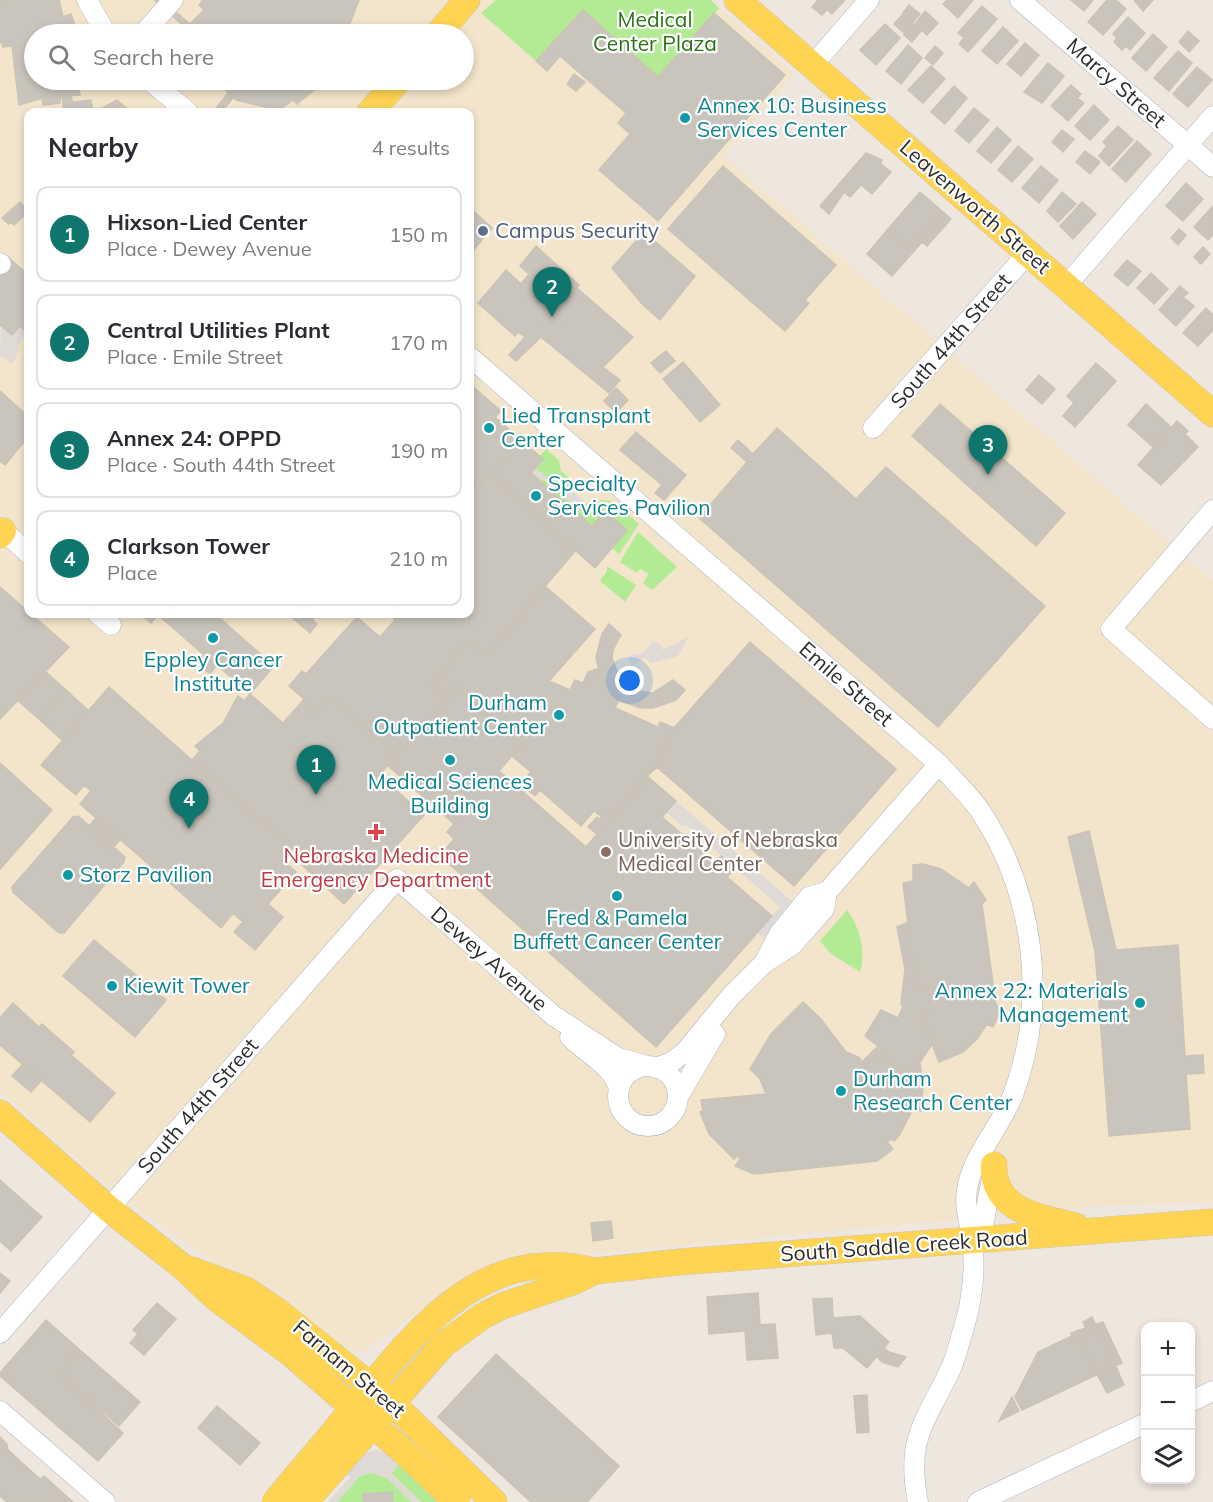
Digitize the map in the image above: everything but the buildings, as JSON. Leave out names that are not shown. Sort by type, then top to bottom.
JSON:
[{"type":"main road","points":[[447,24],[467,0]]},
{"type":"main road","name":"Leavenworth Street","points":[[737,0],[1213,414]]},
{"type":"main road","points":[[374,108],[390,90]]},
{"type":"main road","name":"Farnam Street","points":[[0,1113],[109,1209],[183,1267],[217,1299],[289,1352],[374,1425],[457,1502]]},
{"type":"main road","points":[[994,1166],[995,1184],[1009,1204],[1032,1215],[1093,1231]]},
{"type":"main road","name":"South Saddle Creek Road","points":[[275,1502],[408,1342],[433,1318],[478,1286],[530,1266],[567,1264],[595,1271],[679,1262],[973,1242],[1213,1222]]},
{"type":"main road","name":"Farnam Street","points":[[183,1267],[246,1290],[276,1310],[372,1386],[494,1502]]},
{"type":"main road","name":"South Saddle Creek Road","points":[[305,1502],[443,1345],[462,1329],[502,1306],[575,1281],[595,1271]]},
{"type":"street","points":[[87,0],[100,24]]},
{"type":"street","points":[[152,24],[173,0]]},
{"type":"street","points":[[812,66],[869,0]]},
{"type":"street","name":"Marcy Street","points":[[1020,0],[1213,167]]},
{"type":"street","points":[[162,90],[183,108]]},
{"type":"street","points":[[1066,286],[1213,116]]},
{"type":"street","name":"South 44th Street","points":[[873,428],[1028,253]]},
{"type":"street","name":"Emile Street","points":[[474,360],[939,765],[980,810],[1014,879],[1028,926],[1032,954],[1031,1010],[1024,1057],[1007,1110],[984,1221],[973,1242]]},
{"type":"street","points":[[1213,510],[1111,630],[1213,718]]},
{"type":"street","points":[[1,531],[24,550]]},
{"type":"street","points":[[731,996],[722,1024],[706,1046],[671,1115],[654,1125],[645,1126],[627,1118],[621,1110],[619,1090],[628,1073],[670,1063],[685,1052],[731,996],[764,963],[792,945],[824,909],[827,892],[939,765]]},
{"type":"street","name":"South 44th Street","points":[[0,1333],[397,879]]},
{"type":"street","name":"Dewey Avenue","points":[[397,879],[554,1016],[618,1058],[651,1067]]},
{"type":"street","name":"Dewey Avenue","points":[[554,1016],[566,1033],[617,1079],[619,1090]]},
{"type":"street","points":[[651,1067],[672,1079],[678,1098]]},
{"type":"street","name":"Emile Street","points":[[918,1502],[913,1475],[915,1447],[922,1421],[952,1364],[969,1312],[973,1242],[965,1212],[968,1182],[983,1149],[1007,1110]]},
{"type":"street","points":[[1195,1399],[1213,1391]]},
{"type":"street","points":[[0,1411],[105,1502]]},
{"type":"street","points":[[978,1502],[1141,1425]]},
{"type":"shaded area","name":"University of Nebraska Medical Center","points":[[0,0],[711,0],[795,74],[724,156],[1213,581],[1213,1202],[1110,1205],[511,1261],[421,1310],[364,1351],[341,1352],[134,1206],[89,1170],[0,1091]]},
{"type":"shaded area","points":[[1,326],[12,335],[20,326],[24,330],[24,338],[20,342],[16,359],[11,364],[2,356],[0,358]]},
{"type":"shaded area","points":[[536,468],[561,489],[565,485],[585,502],[579,510],[544,479],[541,481],[531,473]]},
{"type":"shaded area","points":[[688,637],[678,656],[652,663],[644,658],[632,666],[628,656],[643,653],[653,641],[660,644],[663,650]]},
{"type":"shaded area","points":[[676,801],[792,901],[790,904],[794,908],[768,935],[762,937],[757,933],[780,907],[686,825],[683,827],[666,812]]},
{"type":"shaded area","points":[[377,1450],[387,1452],[400,1463],[391,1474],[422,1502],[412,1502],[387,1478],[372,1473],[360,1476],[337,1502],[328,1502],[350,1477],[345,1473],[365,1453]]},
{"type":"green space","name":"Medical Center Plaza","points":[[496,0],[711,0],[719,8],[658,77],[583,10],[536,61],[481,13]]},
{"type":"green space","points":[[546,449],[559,460],[561,471],[578,485],[573,491],[565,485],[561,490],[536,468],[543,460],[540,456]]},
{"type":"green space","points":[[543,479],[579,509],[593,499],[598,503],[601,500],[612,501],[639,524],[619,554],[612,548],[627,530],[605,511],[592,526],[541,481]]},
{"type":"green space","points":[[638,532],[677,567],[652,590],[643,583],[649,574],[640,569],[637,573],[620,562]]},
{"type":"green space","points":[[607,566],[636,585],[625,602],[600,581],[607,571]]},
{"type":"green space","points":[[847,910],[861,939],[860,972],[830,953],[820,941]]},
{"type":"green space","points":[[400,1463],[441,1502],[421,1502],[391,1473]]},
{"type":"green space","points":[[372,1473],[387,1478],[412,1502],[337,1502],[360,1476]]},
{"type":"place","name":"Annex 10: Business Services Center","points":[[685,118]]},
{"type":"place","name":"Campus Security","points":[[483,231]]},
{"type":"place","name":"Central Utilities Plant","points":[[552,317]]},
{"type":"place","name":"Lied Transplant Center","points":[[489,428]]},
{"type":"place","name":"Annex 24: OPPD","points":[[988,475]]},
{"type":"place","name":"Specialty Services Pavilion","points":[[536,496]]},
{"type":"place","name":"Eppley Cancer Institute","points":[[213,638]]},
{"type":"place","name":"Durham Outpatient Center","points":[[559,715]]},
{"type":"place","name":"Medical Sciences Building","points":[[450,760]]},
{"type":"place","name":"Hixson-Lied Center","points":[[316,795]]},
{"type":"place","name":"Clarkson Tower","points":[[189,829]]},
{"type":"place","name":"Nebraska Medicine Emergency Department","points":[[376,832]]},
{"type":"place","name":"University of Nebraska Medical Center","points":[[606,852]]},
{"type":"place","name":"Storz Pavilion","points":[[68,875]]},
{"type":"place","name":"Fred & Pamela Buffett Cancer Center","points":[[617,896]]},
{"type":"place","name":"Kiewit Tower","points":[[112,986]]},
{"type":"place","name":"Annex 22: Materials Management","points":[[1140,1003]]},
{"type":"place","name":"Durham Research Center","points":[[841,1091]]}]
